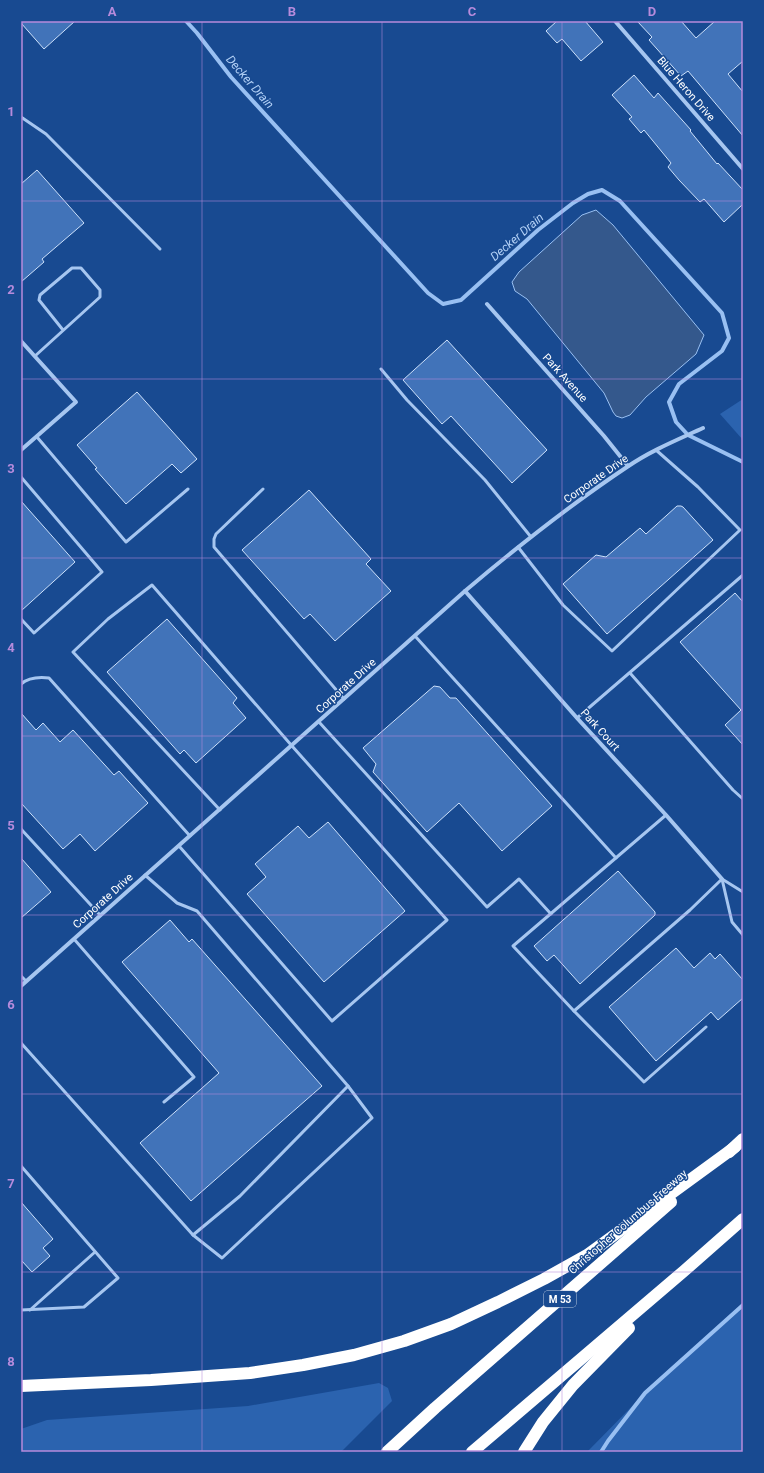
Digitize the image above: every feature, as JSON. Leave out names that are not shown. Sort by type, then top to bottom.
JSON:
[{"type":"highway","points":[[21,1386],[250,1373],[354,1355],[404,1342],[451,1324],[498,1302],[587,1255],[739,1143]]},
{"type":"highway","name":"Christopher Columbus Freeway","points":[[387,1452],[435,1408],[739,1143]]},
{"type":"highway","points":[[472,1452],[684,1272],[743,1219]]},
{"type":"highway","points":[[524,1452],[543,1422],[573,1384],[684,1272]]},
{"type":"street","name":"Blue Heron Drive","points":[[615,21],[743,169]]},
{"type":"street","name":"Park Avenue","points":[[487,304],[604,436],[628,466]]},
{"type":"street","points":[[21,341],[76,402],[21,450]]},
{"type":"street","name":"Corporate Drive","points":[[21,986],[465,591],[531,536],[628,466],[656,450],[702,428]]},
{"type":"street","name":"Park Court","points":[[465,591],[577,718],[666,815],[722,880]]},
{"type":"lane","points":[[21,117],[46,134],[160,249]]},
{"type":"lane","points":[[35,356],[100,298],[100,290],[81,268],[72,268],[40,295],[39,300],[63,330]]},
{"type":"lane","points":[[381,369],[407,400],[485,480],[531,536]]},
{"type":"lane","points":[[37,437],[126,542],[188,489]]},
{"type":"lane","points":[[518,547],[564,605],[612,651],[740,530],[698,487],[656,450]]},
{"type":"lane","points":[[21,477],[102,572],[34,633],[21,618]]},
{"type":"lane","points":[[263,489],[216,534],[214,546],[344,699]]},
{"type":"lane","points":[[577,718],[743,575]]},
{"type":"lane","points":[[179,846],[332,1021],[376,984],[447,920],[292,746],[152,585],[108,619],[73,652],[220,810]]},
{"type":"lane","points":[[415,636],[616,858]]},
{"type":"lane","points":[[630,673],[733,790],[743,799]]},
{"type":"lane","points":[[21,684],[24,681],[38,677],[49,678],[190,836]]},
{"type":"lane","points":[[319,722],[487,907],[519,878],[551,914]]},
{"type":"lane","points":[[666,815],[513,946],[644,1082],[706,1027]]},
{"type":"lane","points":[[21,829],[100,915]]},
{"type":"lane","points":[[21,1043],[193,1235],[222,1258],[372,1118],[348,1086],[196,911],[177,903],[145,876]]},
{"type":"lane","points":[[574,1011],[690,910],[722,880]]},
{"type":"lane","points":[[722,880],[743,892]]},
{"type":"lane","points":[[722,880],[732,922],[743,935]]},
{"type":"lane","points":[[74,938],[194,1076],[164,1102]]},
{"type":"lane","points":[[21,976],[26,981]]},
{"type":"lane","points":[[193,1235],[240,1196],[348,1086]]},
{"type":"lane","points":[[21,1166],[118,1278],[84,1307],[21,1310]]},
{"type":"lane","points":[[30,1310],[95,1252]]},
{"type":"shaded area","points":[[596,210],[613,225],[704,335],[696,354],[646,397],[630,415],[622,418],[616,416],[604,393],[527,299],[515,291],[512,282],[519,272],[582,215]]},
{"type":"shaded area","points":[[743,399],[743,440],[720,414]]},
{"type":"shaded area","points":[[743,1308],[743,1452],[587,1452],[645,1393]]},
{"type":"shaded area","points":[[379,1383],[388,1388],[392,1401],[341,1452],[21,1452],[21,1429],[47,1420],[248,1406]]},
{"type":"building","points":[[21,21],[75,21],[44,49],[21,23]]},
{"type":"building","points":[[557,21],[585,21],[603,42],[581,61],[562,39],[557,43],[546,31]]},
{"type":"building","points":[[637,21],[681,21],[696,38],[715,21],[743,21],[743,61],[728,74],[743,92],[743,136],[688,71],[681,76],[649,40],[652,37]]},
{"type":"building","points":[[634,75],[654,98],[658,93],[691,130],[690,131],[717,164],[718,163],[743,190],[743,204],[724,222],[704,199],[700,202],[679,180],[668,167],[671,163],[644,130],[641,133],[629,119],[632,117],[612,95]]},
{"type":"building","points":[[37,170],[84,223],[42,259],[44,262],[21,282],[21,184]]},
{"type":"building","points":[[447,340],[547,450],[512,483],[451,416],[442,424],[403,380]]},
{"type":"building","points":[[137,392],[197,459],[181,473],[172,464],[126,504],[95,469],[97,468],[77,445]]},
{"type":"building","points":[[309,490],[371,559],[366,564],[391,591],[335,641],[310,614],[304,619],[242,550]]},
{"type":"building","points":[[21,501],[75,562],[21,611]]},
{"type":"building","points":[[677,506],[683,507],[713,540],[607,634],[563,584],[596,555],[606,557],[640,528],[646,534]]},
{"type":"building","points":[[735,593],[743,602],[743,745],[725,725],[741,710],[680,642]]},
{"type":"building","points":[[167,619],[237,698],[233,703],[246,718],[196,763],[184,750],[180,754],[107,672]]},
{"type":"building","points":[[434,686],[440,687],[450,698],[456,698],[552,806],[502,851],[459,803],[427,832],[373,772],[376,764],[363,748]]},
{"type":"building","points":[[21,713],[36,730],[43,723],[60,742],[73,730],[114,775],[119,771],[148,803],[95,851],[80,834],[63,849],[21,803]]},
{"type":"building","points":[[328,822],[405,911],[324,982],[247,894],[266,877],[255,864],[298,826],[309,838]]},
{"type":"building","points":[[21,858],[51,892],[21,918]]},
{"type":"building","points":[[618,871],[655,912],[655,915],[580,984],[554,955],[547,961],[534,946]]},
{"type":"building","points":[[170,920],[189,942],[192,939],[322,1086],[191,1201],[140,1143],[219,1073],[122,962]]},
{"type":"building","points":[[676,948],[694,968],[710,953],[715,959],[720,954],[743,980],[743,998],[718,1020],[711,1012],[656,1061],[609,1007]]},
{"type":"building","points":[[21,1202],[53,1239],[43,1248],[50,1256],[32,1272],[21,1260]]},
{"type":"waterway","name":"Decker Drain","points":[[186,21],[231,77],[428,293],[443,304],[461,300],[538,230],[573,203],[588,194],[602,190],[620,201],[722,313],[729,338],[722,351],[679,384],[669,402],[676,422],[688,435],[743,462]]},
{"type":"waterway","points":[[601,1452],[645,1393],[743,1305]]}]
